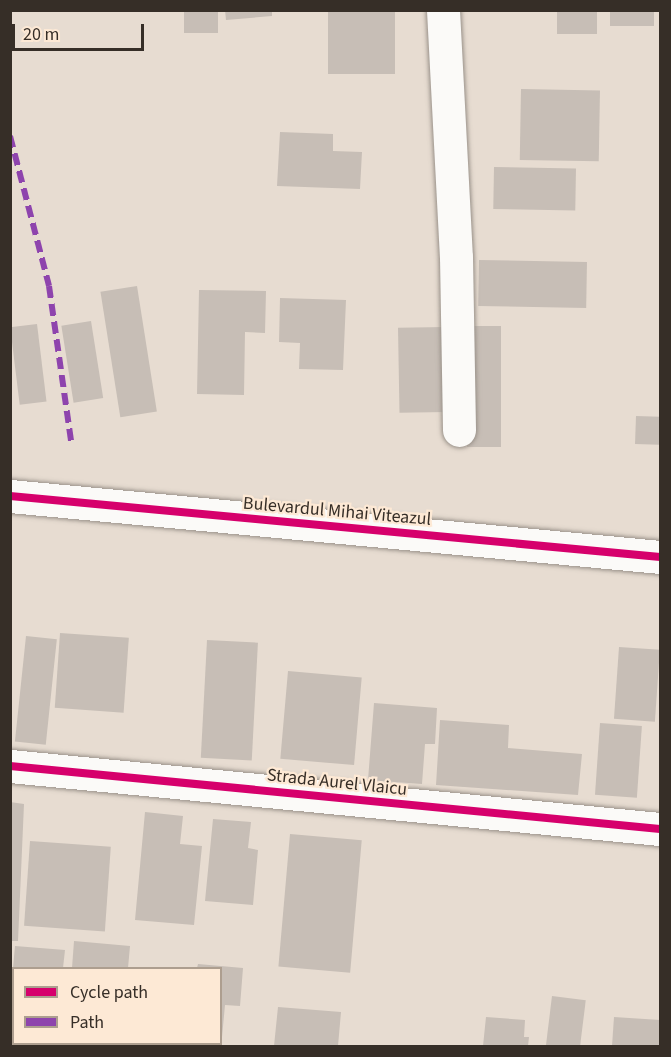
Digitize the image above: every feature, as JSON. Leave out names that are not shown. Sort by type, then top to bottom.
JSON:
[{"type":"street","points":[[443,10],[456,257],[459,430]]},
{"type":"street","name":"Bulevardul Mihai Viteazul","points":[[10,496],[660,557]]},
{"type":"street","name":"Strada Aurel Vlaicu","points":[[10,766],[660,830]]},
{"type":"building","points":[[184,10],[218,10],[218,33],[184,33]]},
{"type":"building","points":[[225,10],[272,10],[272,16],[226,20]]},
{"type":"building","points":[[328,10],[395,10],[395,74],[328,74]]},
{"type":"building","points":[[557,10],[597,10],[597,34],[557,34]]},
{"type":"building","points":[[610,10],[654,10],[654,26],[610,26]]},
{"type":"building","points":[[521,89],[600,90],[599,161],[520,160]]},
{"type":"building","points":[[280,132],[333,134],[333,151],[362,152],[360,189],[277,186]]},
{"type":"building","points":[[494,167],[576,168],[575,210],[493,209]]},
{"type":"building","points":[[479,260],[587,262],[586,308],[478,306]]},
{"type":"building","points":[[137,286],[157,411],[120,417],[100,292]]},
{"type":"building","points":[[199,290],[266,291],[265,333],[245,332],[244,395],[197,394]]},
{"type":"building","points":[[280,298],[346,300],[343,370],[299,369],[300,343],[279,342]]},
{"type":"building","points":[[91,321],[103,398],[74,403],[61,326]]},
{"type":"building","points":[[37,324],[47,401],[20,405],[10,327]]},
{"type":"building","points":[[467,326],[501,326],[501,447],[467,447]]},
{"type":"building","points":[[445,327],[446,412],[399,413],[398,328]]},
{"type":"building","points":[[636,416],[660,417],[659,445],[635,444]]},
{"type":"building","points":[[60,633],[129,638],[124,713],[55,708]]},
{"type":"building","points":[[26,636],[57,639],[46,745],[15,741]]},
{"type":"building","points":[[207,640],[258,643],[252,761],[201,758]]},
{"type":"building","points":[[619,647],[660,650],[655,722],[614,719]]},
{"type":"building","points":[[288,671],[362,677],[354,765],[280,759]]},
{"type":"building","points":[[374,703],[437,708],[435,744],[425,744],[422,784],[368,780]]},
{"type":"building","points":[[440,720],[509,725],[508,748],[582,754],[578,795],[436,785]]},
{"type":"building","points":[[600,723],[642,726],[637,798],[595,795]]},
{"type":"building","points":[[10,802],[24,804],[18,941],[10,941]]},
{"type":"building","points":[[145,812],[183,816],[180,844],[202,846],[194,925],[135,920]]},
{"type":"building","points":[[213,819],[251,822],[248,848],[258,850],[253,905],[205,901]]},
{"type":"building","points":[[290,834],[362,840],[350,973],[278,966]]},
{"type":"building","points":[[30,841],[111,847],[105,931],[24,926]]},
{"type":"building","points":[[74,941],[130,946],[128,967],[72,967]]},
{"type":"building","points":[[15,946],[65,950],[63,967],[13,967]]},
{"type":"building","points":[[198,964],[243,968],[240,1006],[225,1005],[222,1037],[222,967],[197,967]]},
{"type":"building","points":[[12,987],[12,1045],[42,1046],[10,1046]]},
{"type":"building","points":[[552,996],[586,1000],[580,1046],[546,1046]]},
{"type":"building","points":[[278,1007],[341,1012],[338,1046],[274,1046]]},
{"type":"building","points":[[486,1017],[525,1020],[524,1037],[529,1037],[528,1046],[483,1046]]},
{"type":"building","points":[[614,1017],[660,1020],[660,1046],[612,1046]]},
{"type":"marked path","points":[[10,136],[49,286],[71,441]]},
{"type":"cycle path","points":[[10,496],[660,557]]},
{"type":"cycle path","points":[[10,766],[660,829]]}]
